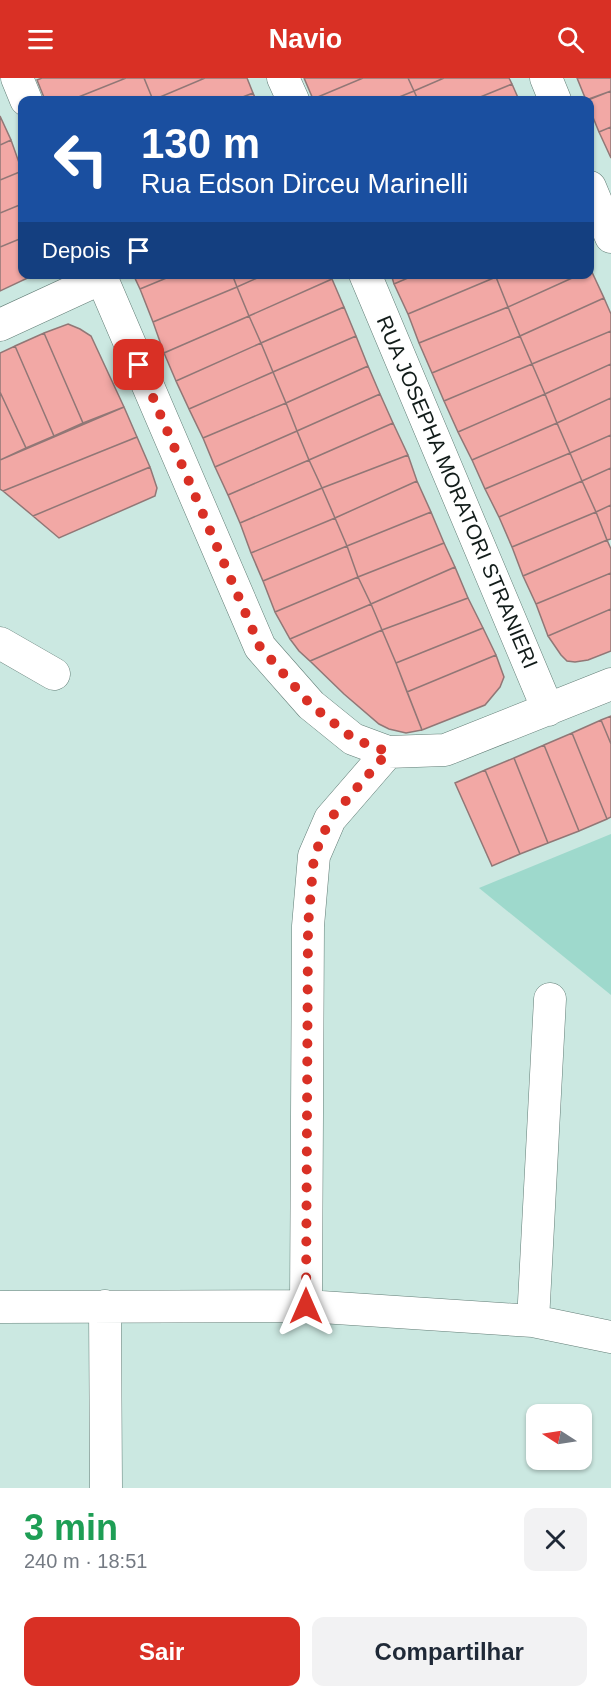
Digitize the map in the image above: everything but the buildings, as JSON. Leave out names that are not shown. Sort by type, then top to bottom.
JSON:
[{"type":"street","points":[[17,78],[24,96]]},
{"type":"street","points":[[283,78],[291,96]]},
{"type":"street","points":[[546,78],[553,96]]},
{"type":"street","points":[[594,197],[611,237]]},
{"type":"street","points":[[0,325],[95,279]]},
{"type":"street","points":[[102,279],[260,647],[311,705],[354,739],[388,752],[444,750],[611,684]]},
{"type":"street","name":"RUA JOSEPHA MORATORI STRANIERI","points":[[367,279],[548,710]]},
{"type":"street","points":[[0,643],[54,674]]},
{"type":"street","points":[[306,1306],[308,926],[314,856],[330,819],[388,752]]},
{"type":"street","points":[[533,1321],[550,999]]},
{"type":"street","points":[[105,1306],[106,1488]]},
{"type":"street","points":[[0,1307],[306,1306],[533,1321],[611,1337]]},
{"type":"green space","points":[[611,834],[611,995],[479,888]]},
{"type":"route","points":[[139,365],[260,647],[311,705],[354,739],[388,752],[330,819],[314,856],[308,926],[306,1306]]}]
